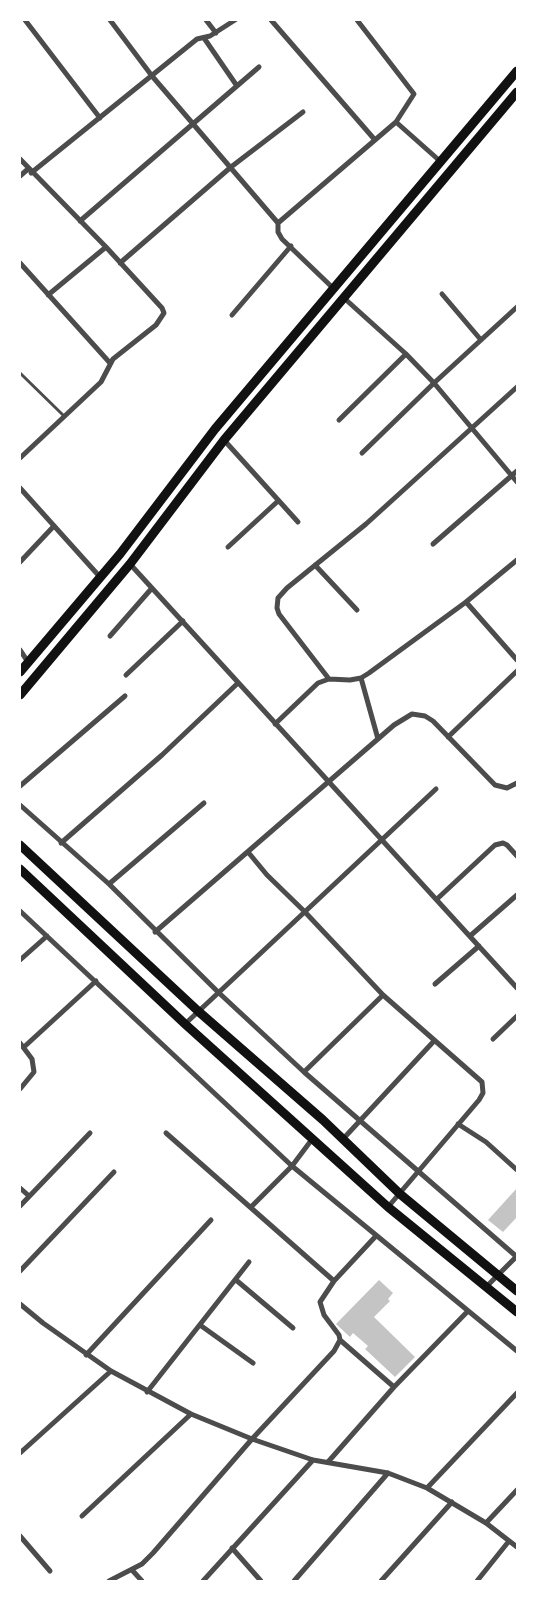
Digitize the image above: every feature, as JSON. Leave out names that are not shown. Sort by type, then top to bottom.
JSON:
[{"type":"main road","points":[[20,672],[100,577],[215,429],[517,71]]},
{"type":"main road","points":[[20,695],[130,564],[224,440],[517,92]]},
{"type":"main road","points":[[20,845],[198,1011],[343,1139],[400,1194],[517,1290]]},
{"type":"main road","points":[[20,868],[185,1024],[388,1207],[517,1312]]},
{"type":"street","points":[[25,20],[100,118]]},
{"type":"street","points":[[110,20],[152,76],[278,223],[278,232],[334,289]]},
{"type":"street","points":[[206,20],[216,33]]},
{"type":"street","points":[[20,176],[30,171],[100,118],[198,39],[216,33],[234,20]]},
{"type":"street","points":[[270,20],[375,140]]},
{"type":"street","points":[[278,223],[396,122],[414,94],[357,20]]},
{"type":"street","points":[[204,38],[237,86]]},
{"type":"street","points":[[80,221],[259,67]]},
{"type":"street","points":[[120,263],[231,167],[303,112]]},
{"type":"street","points":[[396,122],[441,162]]},
{"type":"street","points":[[20,159],[106,247],[162,308],[164,313],[156,325],[118,354],[110,363],[101,382],[20,458]]},
{"type":"street","points":[[232,315],[291,246]]},
{"type":"street","points":[[48,295],[106,247]]},
{"type":"street","points":[[20,263],[110,363]]},
{"type":"street","points":[[442,294],[482,340]]},
{"type":"street","points":[[344,298],[406,354],[434,383],[517,482]]},
{"type":"street","points":[[362,453],[434,383],[517,307]]},
{"type":"street","points":[[340,420],[406,354]]},
{"type":"street","points":[[329,679],[295,636],[277,608],[278,598],[347,540],[517,388]]},
{"type":"street","points":[[224,440],[298,522]]},
{"type":"street","points":[[433,544],[517,471]]},
{"type":"street","points":[[20,488],[53,527],[79,552],[100,577]]},
{"type":"street","points":[[228,547],[278,500]]},
{"type":"street","points":[[20,562],[53,527]]},
{"type":"street","points":[[275,724],[318,683],[329,679],[361,678],[466,602],[517,560]]},
{"type":"street","points":[[130,564],[517,988]]},
{"type":"street","points":[[315,565],[357,610]]},
{"type":"street","points":[[110,636],[152,588]]},
{"type":"street","points":[[466,602],[517,660]]},
{"type":"street","points":[[126,675],[183,621]]},
{"type":"street","points":[[20,650],[28,662]]},
{"type":"street","points":[[448,737],[517,671]]},
{"type":"street","points":[[361,678],[378,739]]},
{"type":"street","points":[[61,843],[162,755],[238,683]]},
{"type":"street","points":[[20,786],[124,696]]},
{"type":"street","points":[[156,932],[378,739],[412,714],[417,713],[433,721],[495,785],[507,788],[517,783]]},
{"type":"street","points":[[185,1024],[436,789]]},
{"type":"street","points":[[109,884],[204,803]]},
{"type":"street","points":[[20,805],[109,884],[218,992],[304,1072],[417,1172],[517,1256],[486,1288]]},
{"type":"street","points":[[437,899],[495,845],[503,843],[517,856]]},
{"type":"street","points":[[248,852],[267,875],[304,911],[383,995],[477,1077],[484,1087],[479,1100],[388,1207]]},
{"type":"street","points":[[470,936],[517,895]]},
{"type":"street","points":[[20,910],[292,1166],[375,1237],[517,1351]]},
{"type":"street","points":[[20,960],[47,936]]},
{"type":"street","points":[[435,984],[479,946]]},
{"type":"street","points":[[20,1089],[34,1072],[32,1059],[22,1045],[96,981]]},
{"type":"street","points":[[304,1072],[383,995]]},
{"type":"street","points":[[493,1039],[517,1016]]},
{"type":"street","points":[[343,1139],[434,1040]]},
{"type":"street","points":[[458,1124],[486,1142],[517,1170]]},
{"type":"street","points":[[20,1206],[90,1133]]},
{"type":"street","points":[[166,1133],[334,1281]]},
{"type":"street","points":[[251,1207],[292,1166],[313,1138]]},
{"type":"street","points":[[20,1271],[114,1172]]},
{"type":"street","points":[[20,1188],[29,1196]]},
{"type":"street","points":[[86,1355],[211,1220]]},
{"type":"street","points":[[375,1237],[334,1281],[320,1302],[321,1309],[339,1335],[340,1340],[394,1387]]},
{"type":"street","points":[[147,1392],[249,1262]]},
{"type":"street","points":[[236,1280],[293,1328]]},
{"type":"street","points":[[20,1304],[86,1355],[147,1392],[191,1414],[252,1439],[313,1460],[388,1473],[427,1488],[486,1523],[517,1547]]},
{"type":"street","points":[[328,1462],[394,1387],[467,1312]]},
{"type":"street","points":[[200,1325],[253,1363]]},
{"type":"street","points":[[109,1581],[142,1564],[153,1553],[252,1439],[334,1351],[340,1340]]},
{"type":"street","points":[[20,1453],[111,1371]]},
{"type":"street","points":[[427,1488],[517,1394]]},
{"type":"street","points":[[82,1516],[191,1414]]},
{"type":"street","points":[[203,1581],[313,1460]]},
{"type":"street","points":[[294,1581],[388,1473]]},
{"type":"street","points":[[486,1523],[517,1490]]},
{"type":"street","points":[[381,1581],[452,1502]]},
{"type":"street","points":[[20,1536],[50,1570]]},
{"type":"street","points":[[479,1581],[509,1541]]},
{"type":"street","points":[[232,1548],[261,1581]]},
{"type":"street","points":[[132,1570],[142,1581]]},
{"type":"lane","points":[[20,373],[64,416]]},
{"type":"building","points":[[517,1188],[517,1217],[503,1232],[488,1220]]},
{"type":"building","points":[[379,1280],[393,1293],[388,1299],[390,1301],[374,1317],[415,1357],[395,1377],[365,1349],[368,1346],[353,1333],[350,1337],[336,1324]]}]
